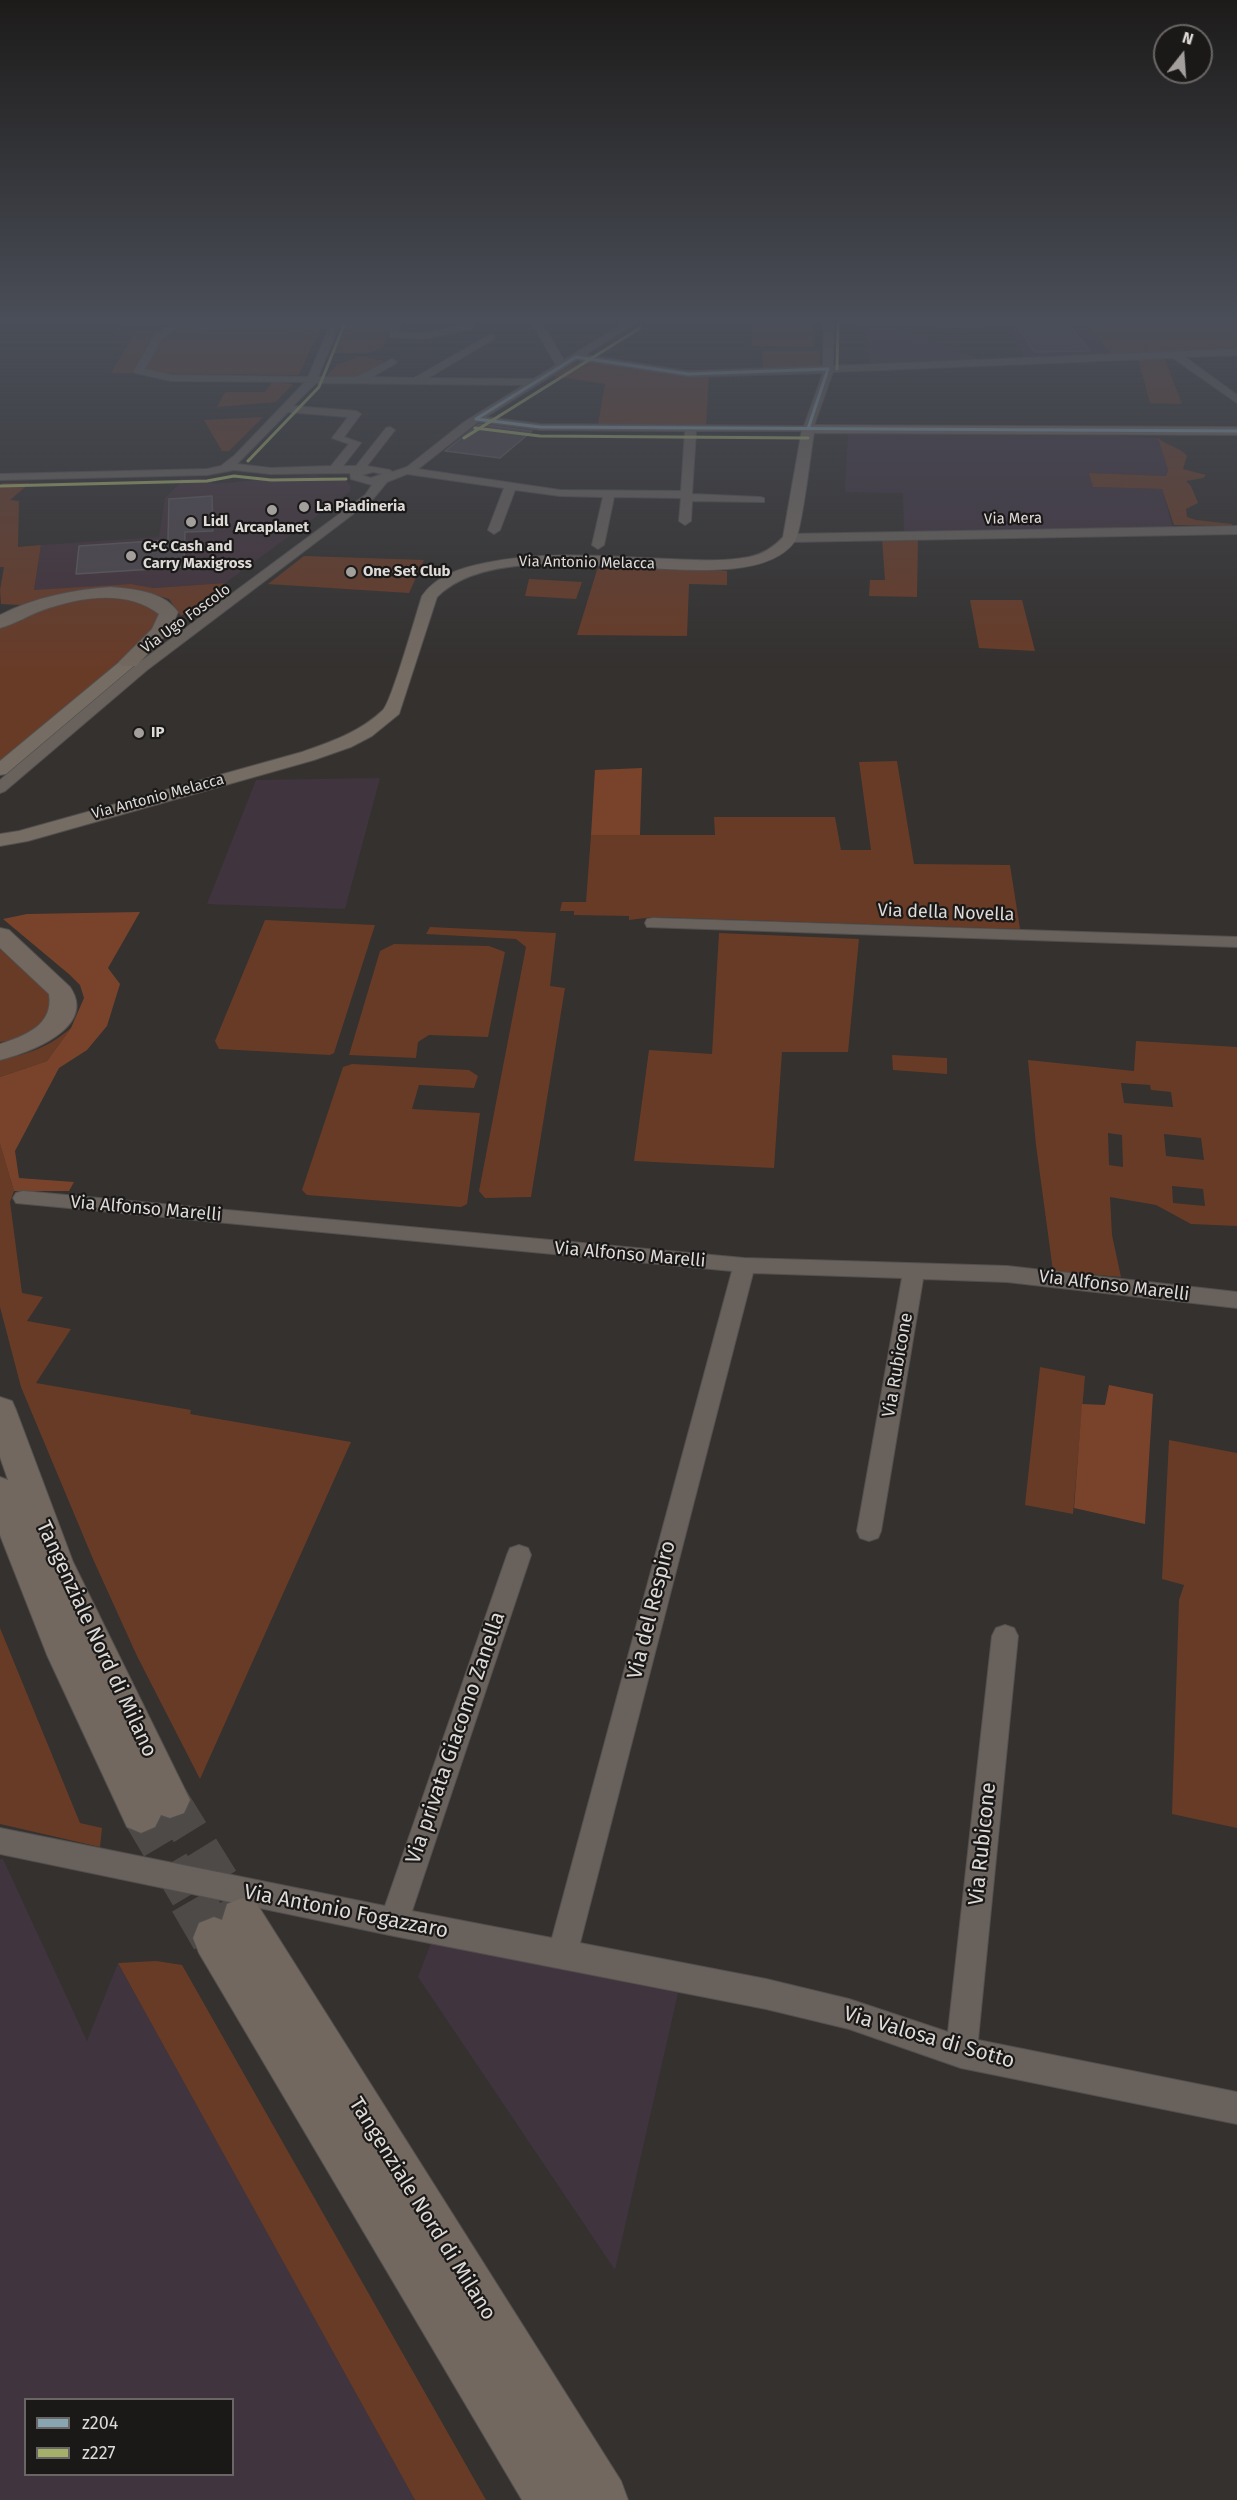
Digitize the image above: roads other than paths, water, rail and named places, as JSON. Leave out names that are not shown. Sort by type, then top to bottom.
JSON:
[{"type":"highway","points":[[0,622],[30,607],[70,596],[117,594],[146,598],[164,607],[169,612],[168,619],[164,627],[136,651],[129,662]]},
{"type":"highway","points":[[0,935],[61,992],[65,1002],[62,1016],[52,1028],[20,1047],[0,1052]]},
{"type":"highway","name":"Tangenziale Nord di Milano","points":[[0,1410],[56,1562],[156,1807],[66,1655],[0,1491]]},
{"type":"highway","name":"Tangenziale Nord di Milano","points":[[552,2500],[228,1928],[602,2500]]},
{"type":"main road","points":[[790,538],[807,437]]},
{"type":"main road","name":"Via Antonio Melacca","points":[[0,840],[21,837],[308,756],[345,743],[366,732],[384,719],[398,701],[430,596],[441,585],[465,572],[493,565],[535,561],[732,564],[763,558],[777,552],[790,538]]},
{"type":"main road","name":"Via Ugo Foscolo","points":[[0,770],[90,692],[129,662]]},
{"type":"main road","name":"Via Antonio Melacca","points":[[0,849],[21,837]]},
{"type":"street","points":[[220,472],[229,479],[243,468],[265,437]]},
{"type":"street","points":[[335,469],[356,443],[339,437]]},
{"type":"street","points":[[357,475],[385,437]]},
{"type":"street","points":[[0,477],[220,472],[243,468],[271,471],[335,469],[357,475],[371,482],[407,471],[452,437]]},
{"type":"street","points":[[578,437],[621,448],[624,437]]},
{"type":"street","points":[[685,521],[690,437]]},
{"type":"street","points":[[319,470],[357,475],[372,469],[396,468],[418,461]]},
{"type":"street","points":[[0,788],[142,667],[374,493],[388,476],[387,473],[372,469]]},
{"type":"street","points":[[407,471],[560,493],[760,500]]},
{"type":"street","name":"Via Ugo Foscolo","points":[[129,662],[358,492],[361,485],[357,475]]},
{"type":"street","points":[[494,530],[510,487]]},
{"type":"street","points":[[598,545],[609,494]]},
{"type":"street","name":"Via Mera","points":[[790,538],[1237,530]]},
{"type":"street","name":"Via della Novella","points":[[654,923],[1237,942]]},
{"type":"street","name":"Via Alfonso Marelli","points":[[23,1198],[744,1265],[1007,1274],[1237,1300]]},
{"type":"street","name":"Via del Respiro","points":[[562,1955],[681,1494],[744,1265]]},
{"type":"street","name":"Via Rubicone","points":[[869,1532],[914,1270]]},
{"type":"street","name":"Via privata Giacomo Zanella","points":[[394,1922],[519,1555]]},
{"type":"street","name":"Via Rubicone","points":[[961,2052],[1005,1636]]},
{"type":"street","name":"Via Antonio Fogazzaro","points":[[0,1841],[693,1981]]},
{"type":"street","name":"Via Valosa di Sotto","points":[[693,1981],[807,2003],[892,2028],[961,2052],[1237,2108]]},
{"type":"tunnel","points":[[170,1800],[233,1902]]},
{"type":"tunnel","points":[[141,1814],[193,1902]]},
{"type":"tunnel","points":[[192,1900],[214,1938]]},
{"type":"tunnel","points":[[232,1900],[235,1905]]},
{"type":"place","name":"La Piadineria","points":[[304,507]]},
{"type":"place","name":"Arcaplanet","points":[[272,510]]},
{"type":"place","name":"Lidl","points":[[191,522]]},
{"type":"place","name":"C+C Cash and Carry Maxigross","points":[[131,556]]},
{"type":"place","name":"One Set Club","points":[[351,572]]},
{"type":"place","name":"IP","points":[[139,733]]}]
